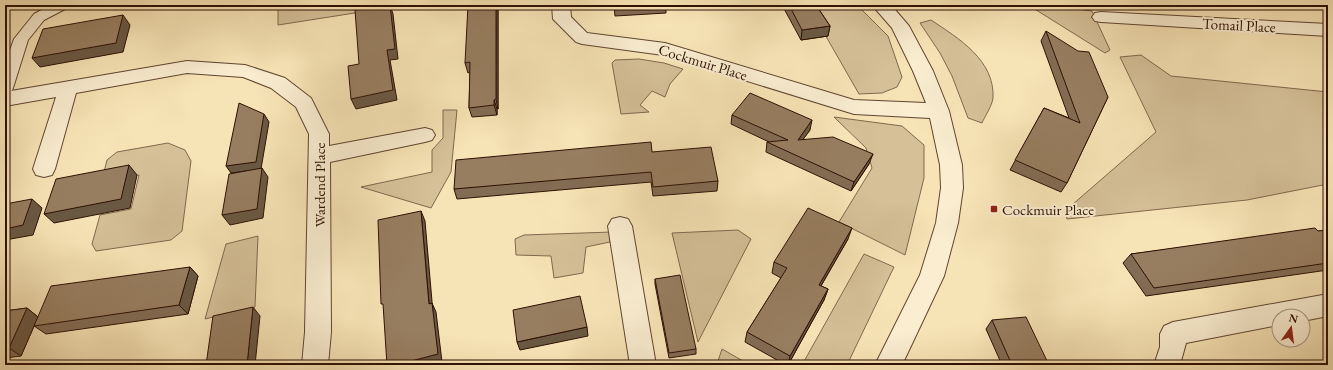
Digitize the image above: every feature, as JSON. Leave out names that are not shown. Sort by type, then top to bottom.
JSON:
[{"type":"street","name":"Cockmuir Place","points":[[561,5],[562,19],[582,38],[665,49],[773,83],[854,106],[939,111]]},
{"type":"street","points":[[881,5],[900,26],[922,71],[939,111],[951,164],[952,188],[947,223],[932,276],[888,365]]},
{"type":"street","name":"Tomail Place","points":[[1102,17],[1328,30]]},
{"type":"street","name":"Wardend Place","points":[[5,99],[187,67],[245,71],[278,83],[304,103],[319,134],[318,332],[315,365]]},
{"type":"street","points":[[44,169],[68,88]]},
{"type":"street","points":[[319,156],[425,135]]},
{"type":"street","points":[[620,226],[643,365]]},
{"type":"street","points":[[1167,365],[1173,347],[1173,334],[1328,304]]},
{"type":"lane","points":[[5,88],[21,39],[39,17],[62,5]]},
{"type":"shaded area","points":[[278,5],[406,5],[278,25]]},
{"type":"shaded area","points":[[808,5],[857,5],[888,36],[902,77],[897,87],[882,93],[859,94]]},
{"type":"shaded area","points":[[1053,6],[1092,11],[1110,50],[1105,53],[1033,8]]},
{"type":"shaded area","points":[[931,20],[952,34],[973,52],[988,72],[992,84],[993,98],[990,108],[982,123],[968,118],[952,76],[940,53],[920,23]]},
{"type":"shaded area","points":[[1141,55],[1171,76],[1328,92],[1328,184],[1247,200],[1067,219],[1065,211],[1156,132],[1120,57]]},
{"type":"shaded area","points":[[639,59],[664,63],[683,69],[670,84],[665,97],[652,91],[640,105],[649,112],[621,114],[612,63],[615,60]]},
{"type":"shaded area","points":[[443,110],[457,110],[451,172],[431,208],[361,187],[432,172],[432,150],[443,138]]},
{"type":"shaded area","points":[[834,117],[902,126],[924,145],[924,178],[905,255],[839,222],[872,168],[866,148]]},
{"type":"shaded area","points":[[168,143],[185,150],[191,161],[182,231],[171,240],[96,251],[92,244],[100,215],[131,209],[139,175],[102,180],[107,160],[117,152]]},
{"type":"shaded area","points":[[738,230],[751,239],[698,342],[672,233]]},
{"type":"shaded area","points":[[612,232],[610,242],[586,247],[583,273],[554,278],[551,256],[516,255],[515,239],[524,235]]},
{"type":"shaded area","points":[[258,236],[255,307],[205,319],[226,244]]},
{"type":"shaded area","points":[[864,254],[894,267],[847,365],[802,365]]},
{"type":"shaded area","points":[[722,349],[750,365],[719,365],[718,361]]},
{"type":"building","points":[[390,5],[395,49],[387,50],[393,90],[351,99],[348,66],[359,64],[355,10]]},
{"type":"building","points":[[468,5],[496,5],[496,99],[494,100],[494,105],[469,108],[470,62],[465,63]]},
{"type":"building","points":[[789,5],[816,5],[830,26],[802,30]]},
{"type":"building","points":[[123,15],[116,43],[32,58],[43,29]]},
{"type":"building","points":[[1046,31],[1078,51],[1089,52],[1108,97],[1067,183],[1015,160],[1044,108],[1080,123]]},
{"type":"building","points":[[750,93],[812,120],[798,140],[833,137],[873,154],[854,182],[767,142],[788,140],[732,115]]},
{"type":"building","points":[[239,103],[264,114],[256,162],[226,166]]},
{"type":"building","points":[[651,142],[652,152],[711,147],[718,181],[653,187],[651,172],[454,189],[456,160]]},
{"type":"building","points":[[129,165],[121,199],[44,214],[56,179]]},
{"type":"building","points":[[262,168],[257,209],[222,215],[229,174]]},
{"type":"building","points":[[32,199],[23,225],[5,229],[5,204]]},
{"type":"building","points":[[808,208],[852,228],[819,285],[828,289],[790,356],[747,332],[787,268],[774,262]]},
{"type":"building","points":[[421,211],[429,304],[432,303],[438,354],[396,365],[387,365],[383,304],[381,304],[378,220]]},
{"type":"building","points":[[1315,228],[1318,231],[1328,230],[1328,263],[1154,288],[1131,254]]},
{"type":"building","points":[[190,267],[179,305],[34,326],[51,286]]},
{"type":"building","points":[[680,275],[696,349],[669,353],[655,279]]},
{"type":"building","points":[[580,296],[587,327],[517,342],[513,310]]},
{"type":"building","points":[[253,307],[247,365],[206,365],[213,316]]},
{"type":"building","points":[[27,308],[9,348],[5,348],[5,311]]},
{"type":"building","points":[[1026,317],[1049,365],[1012,365],[992,320]]},
{"type":"place","name":"Cockmuir Place","points":[[994,209]]}]
